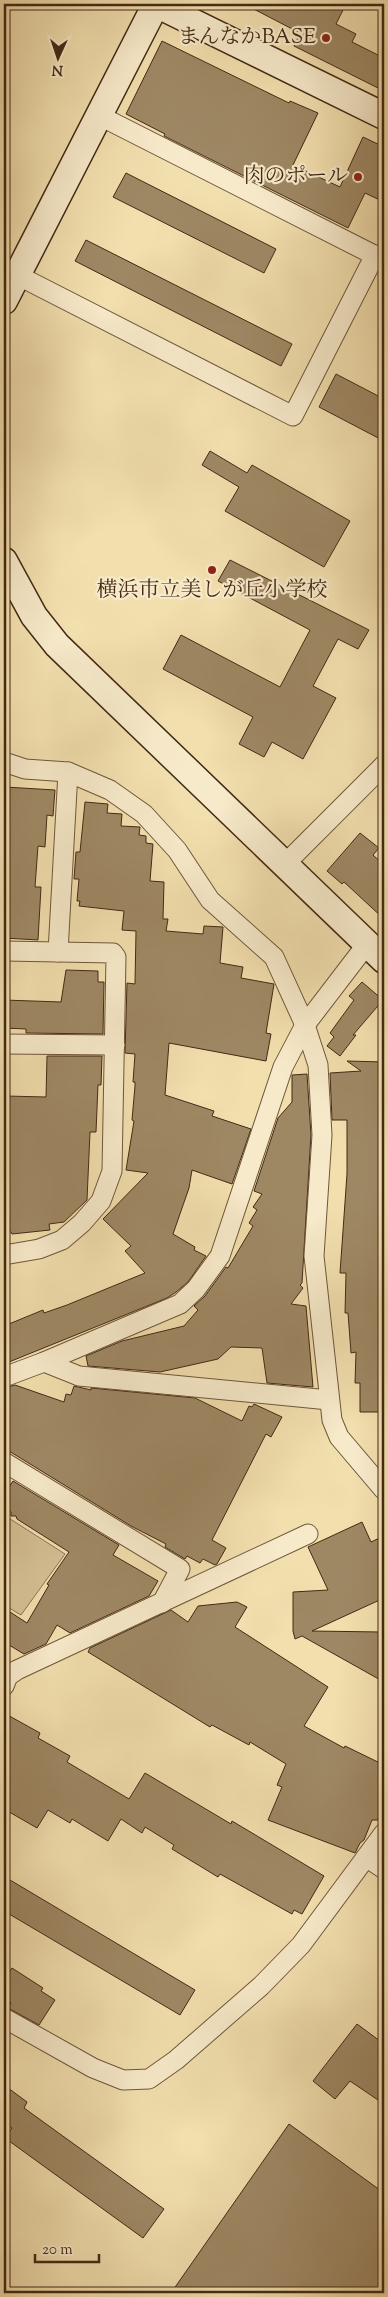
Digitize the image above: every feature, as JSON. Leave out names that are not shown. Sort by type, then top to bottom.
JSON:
[{"type":"street","points":[[4,301],[156,4],[384,116]]},
{"type":"street","points":[[17,275],[293,416],[380,257],[100,116]]},
{"type":"street","points":[[4,561],[34,616],[56,645],[375,952],[305,1025],[283,1067],[220,1256],[196,1288],[180,1304],[4,1377]]},
{"type":"street","points":[[4,762],[25,769],[68,772],[110,790],[144,814],[177,850],[210,900],[274,957],[305,1025],[318,1065],[322,1135],[314,1256],[332,1420],[339,1437],[384,1490]]},
{"type":"street","points":[[284,864],[384,764]]},
{"type":"street","points":[[58,952],[68,772]]},
{"type":"street","points":[[4,951],[113,953],[116,957],[112,1172],[101,1202],[82,1223],[62,1240],[39,1249],[4,1255]]},
{"type":"street","points":[[4,1044],[114,1045]]},
{"type":"street","points":[[44,1362],[79,1376],[329,1400]]},
{"type":"street","points":[[4,1462],[180,1569],[162,1603]]},
{"type":"street","points":[[4,1686],[8,1676],[17,1670],[308,1534]]},
{"type":"street","points":[[4,2018],[93,2068],[123,2080],[149,2079],[176,2060],[261,1986],[301,1945],[384,1833]]},
{"type":"street","points":[[366,1858],[384,1869]]},
{"type":"shaded area","points":[[4,1515],[65,1554],[21,1615],[4,1605]]},
{"type":"building","name":"まんなかBASE","points":[[244,4],[346,4],[336,24],[356,34],[352,42],[384,58],[384,91],[294,46],[300,33]]},
{"type":"building","points":[[162,41],[289,103],[290,101],[318,113],[293,165],[340,187],[363,137],[384,147],[384,202],[365,193],[348,228],[164,136],[165,134],[126,114]]},
{"type":"building","points":[[126,173],[276,249],[264,273],[113,197]]},
{"type":"building","points":[[86,240],[292,344],[281,366],[75,261]]},
{"type":"building","points":[[336,374],[384,399],[384,441],[319,407]]},
{"type":"building","points":[[210,451],[247,473],[252,465],[350,521],[324,567],[225,511],[239,487],[202,465]]},
{"type":"building","points":[[230,560],[369,630],[358,649],[338,639],[313,686],[336,698],[303,759],[272,742],[264,757],[239,744],[253,717],[163,669],[181,635],[280,687],[310,630],[218,581]]},
{"type":"building","points":[[5,787],[55,790],[53,816],[47,815],[45,847],[38,846],[35,887],[41,887],[38,940],[4,938]]},
{"type":"building","points":[[85,802],[108,804],[107,813],[122,814],[121,826],[140,827],[139,835],[146,836],[146,843],[153,844],[150,881],[164,882],[163,919],[168,919],[166,931],[203,934],[204,926],[223,927],[220,963],[243,967],[241,978],[274,984],[266,1033],[271,1034],[266,1061],[169,1043],[165,1095],[214,1111],[212,1116],[251,1129],[232,1184],[192,1170],[189,1188],[173,1234],[195,1247],[194,1250],[206,1256],[188,1282],[167,1298],[4,1364],[4,1326],[43,1310],[44,1313],[67,1305],[145,1273],[125,1251],[131,1246],[103,1219],[148,1173],[126,1170],[134,1121],[132,1120],[135,1086],[135,1082],[133,1082],[135,1054],[125,1053],[127,983],[135,984],[136,931],[122,930],[124,911],[79,906],[80,901],[77,901],[79,879],[74,879],[76,852],[80,852]]},
{"type":"building","points":[[360,833],[379,848],[373,855],[384,865],[384,919],[344,882],[342,884],[327,871]]},
{"type":"building","points":[[66,970],[98,971],[98,982],[104,982],[103,1034],[26,1033],[26,1029],[4,1028],[4,1000],[61,1002]]},
{"type":"building","points":[[362,982],[383,1000],[353,1035],[356,1035],[340,1056],[327,1046],[334,1037],[330,1033],[354,1000],[349,996]]},
{"type":"building","points":[[47,1056],[102,1056],[101,1085],[98,1085],[96,1132],[90,1132],[87,1200],[64,1222],[49,1224],[50,1230],[12,1234],[9,1232],[4,1202],[8,1132],[5,1132],[6,1096],[46,1097]]},
{"type":"building","points":[[347,1061],[384,1062],[384,1351],[382,1412],[360,1412],[360,1383],[355,1383],[356,1352],[351,1353],[348,1313],[345,1313],[346,1273],[340,1273],[347,1174],[347,1120],[332,1120],[330,1073],[361,1071]]},
{"type":"building","points":[[307,1074],[311,1135],[302,1283],[300,1285],[303,1288],[291,1304],[306,1306],[313,1387],[267,1383],[262,1348],[231,1347],[218,1359],[160,1372],[88,1366],[86,1356],[122,1341],[184,1326],[198,1310],[194,1306],[205,1296],[226,1267],[228,1268],[253,1226],[249,1223],[257,1210],[253,1207],[262,1194],[254,1191],[278,1118],[292,1102],[292,1075]]},
{"type":"building","points":[[15,1385],[64,1402],[66,1394],[71,1395],[74,1386],[91,1390],[91,1388],[195,1398],[242,1421],[249,1406],[252,1407],[254,1404],[282,1417],[271,1437],[266,1434],[212,1540],[226,1548],[217,1564],[215,1565],[203,1559],[200,1563],[187,1556],[185,1559],[165,1547],[166,1544],[131,1526],[4,1448],[4,1388]]},
{"type":"building","points":[[13,1481],[119,1545],[113,1555],[158,1581],[149,1596],[70,1633],[57,1625],[46,1644],[24,1654],[4,1642],[4,1622],[10,1612],[27,1623],[49,1585],[47,1584],[69,1552],[17,1519],[16,1516],[11,1516],[11,1512],[4,1508],[4,1495]]},
{"type":"building","points":[[362,1522],[371,1542],[384,1536],[384,1598],[312,1631],[381,1632],[382,1642],[384,1642],[384,1682],[302,1636],[295,1639],[293,1631],[293,1592],[328,1590],[308,1547]]},
{"type":"building","points":[[237,1602],[247,1607],[235,1627],[328,1687],[304,1726],[344,1748],[345,1746],[382,1764],[379,1769],[384,1771],[384,1818],[379,1816],[378,1820],[372,1820],[364,1840],[360,1843],[355,1853],[268,1820],[282,1787],[277,1785],[286,1764],[250,1742],[249,1745],[212,1725],[210,1727],[88,1652],[90,1648],[171,1610],[188,1622],[198,1606]]},
{"type":"building","points":[[4,1713],[40,1733],[38,1738],[70,1756],[67,1762],[129,1799],[145,1773],[231,1824],[232,1821],[324,1876],[302,1914],[294,1910],[292,1914],[220,1874],[218,1877],[172,1849],[174,1845],[145,1827],[142,1833],[121,1819],[108,1841],[72,1819],[70,1823],[48,1810],[37,1828],[4,1809]]},
{"type":"building","points":[[10,1880],[195,1990],[180,2015],[4,1911],[4,1890]]},
{"type":"building","points":[[12,1968],[43,1988],[41,1991],[55,2000],[39,2025],[8,2008],[11,2003],[4,1999],[4,1980]]},
{"type":"building","points":[[357,2024],[384,2044],[384,2091],[378,2100],[350,2081],[335,2099],[313,2081]]},
{"type":"building","points":[[4,2085],[27,2102],[24,2108],[164,2209],[143,2238],[5,2138],[12,2128],[4,2122]]},
{"type":"building","points":[[289,2124],[384,2193],[384,2293],[171,2293]]},
{"type":"place","name":"まんなかBASE","points":[[326,38]]},
{"type":"place","name":"肉のポール","points":[[358,177]]},
{"type":"place","name":"横浜市立美しが丘小学校","points":[[212,570]]}]
